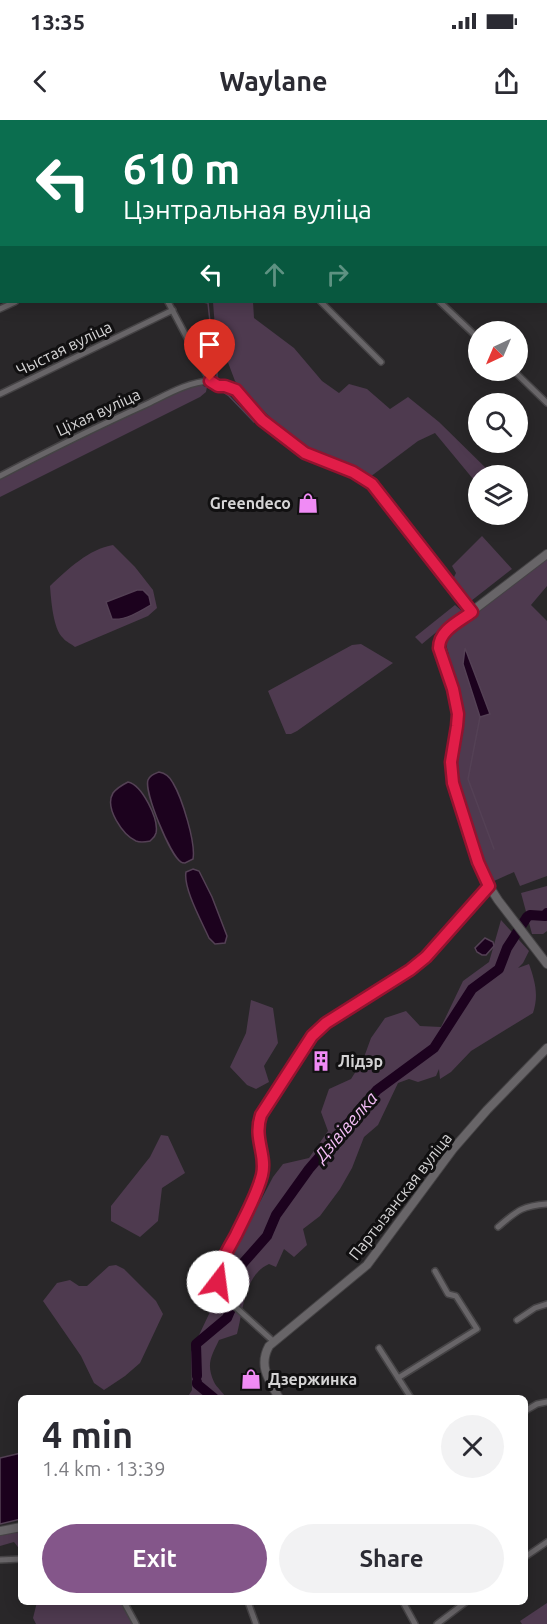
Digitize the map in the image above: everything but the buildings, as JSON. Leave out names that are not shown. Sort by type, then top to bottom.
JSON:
[{"type":"street","points":[[169,303],[210,381],[218,386],[236,390],[262,420],[305,453],[353,472],[372,484],[472,612]]},
{"type":"street","points":[[322,303],[381,362]]},
{"type":"street","points":[[441,303],[468,329]]},
{"type":"street","name":"Чыстая вуліца","points":[[0,394],[173,310]]},
{"type":"street","name":"Ціхая вуліца","points":[[0,476],[179,389],[210,381]]},
{"type":"street","points":[[524,381],[547,403]]},
{"type":"street","points":[[547,554],[446,631],[439,641],[439,648],[457,708],[457,726],[451,762],[453,783],[478,862],[489,886],[512,920],[547,964]]},
{"type":"street","points":[[277,1395],[266,1374],[263,1360],[273,1341],[233,1304],[218,1282],[220,1266],[243,1221],[261,1175],[263,1163],[258,1123],[261,1115],[312,1036],[326,1023],[410,970],[426,957],[489,886]]},
{"type":"street","name":"Партызанская вуліца","points":[[273,1341],[367,1265],[453,1149],[547,1048]]},
{"type":"street","points":[[498,1227],[520,1209],[547,1204]]},
{"type":"street","points":[[398,1378],[477,1329],[456,1296],[448,1294],[435,1271]]},
{"type":"street","points":[[517,1320],[535,1308],[547,1304]]},
{"type":"street","points":[[379,1348],[409,1395]]},
{"type":"street","points":[[528,1409],[547,1402]]},
{"type":"street","points":[[0,1531],[18,1528]]},
{"type":"street","points":[[528,1555],[547,1542]]},
{"type":"street","points":[[0,1560],[18,1559]]},
{"type":"street","points":[[126,1605],[136,1624]]},
{"type":"street","points":[[249,1605],[256,1624]]},
{"type":"street","points":[[405,1605],[415,1624]]},
{"type":"street","points":[[437,1624],[462,1605]]},
{"type":"shaded area","points":[[213,303],[253,303],[254,318],[294,348],[322,381],[339,393],[349,384],[367,389],[390,409],[408,397],[439,422],[468,453],[483,465],[468,465],[468,473],[435,433],[418,441],[370,477],[361,471],[303,449],[235,381],[215,328]]},
{"type":"shaded area","points":[[199,385],[207,387],[206,392],[200,397],[0,497],[0,478],[35,458],[182,390]]},
{"type":"shaded area","points":[[482,536],[512,569],[471,601],[452,581],[456,573],[452,566]]},
{"type":"shaded area","points":[[113,545],[135,567],[153,590],[157,608],[148,616],[75,647],[64,639],[57,628],[50,586],[87,555]]},
{"type":"shaded area","points":[[547,560],[547,586],[531,605],[547,621],[547,876],[520,886],[514,872],[494,881],[481,852],[458,781],[456,760],[462,712],[461,698],[447,656],[449,654],[447,643],[456,628],[539,562]]},
{"type":"shaded area","points":[[137,590],[143,590],[149,596],[151,605],[127,617],[112,619],[106,602]]},
{"type":"shaded area","points":[[455,605],[462,611],[422,644],[415,637]]},
{"type":"shaded area","points":[[361,644],[393,663],[297,731],[286,734],[268,691],[352,645]]},
{"type":"shaded area","points":[[465,648],[490,714],[480,717],[463,664]]},
{"type":"shaded area","points":[[159,772],[172,781],[187,821],[193,859],[185,863],[176,857],[171,848],[150,797],[148,780]]},
{"type":"shaded area","points":[[128,782],[139,789],[144,796],[155,820],[156,833],[150,841],[140,842],[131,838],[113,813],[111,799],[113,793]]},
{"type":"shaded area","points":[[193,869],[199,871],[212,897],[227,936],[225,943],[215,944],[209,938],[194,905],[186,879],[186,872]]},
{"type":"shaded area","points":[[547,886],[547,931],[543,934],[532,934],[521,893]]},
{"type":"shaded area","points":[[501,920],[529,951],[518,968],[529,964],[536,994],[533,1013],[471,1051],[451,1072],[440,1079],[439,1069],[436,1076],[418,1082],[409,1079],[398,1083],[378,1125],[364,1137],[352,1168],[340,1189],[320,1216],[303,1229],[307,1245],[294,1257],[284,1249],[276,1267],[269,1264],[263,1268],[249,1286],[237,1334],[219,1340],[212,1356],[210,1370],[214,1382],[224,1395],[189,1395],[192,1390],[191,1352],[232,1255],[273,1177],[283,1164],[309,1158],[328,1131],[321,1112],[329,1089],[351,1079],[363,1060],[371,1038],[385,1018],[406,1011],[420,1026],[441,1027],[463,981],[489,962]]},
{"type":"shaded area","points":[[485,938],[493,942],[494,946],[486,955],[482,955],[475,948]]},
{"type":"shaded area","points":[[251,1000],[273,1008],[278,1043],[264,1066],[269,1082],[256,1089],[247,1085],[230,1067],[246,1033]]},
{"type":"shaded area","points":[[161,1135],[168,1136],[185,1173],[162,1188],[158,1221],[140,1237],[111,1221],[111,1206],[150,1157]]},
{"type":"shaded area","points":[[116,1265],[124,1269],[156,1301],[163,1314],[140,1363],[104,1390],[94,1383],[81,1356],[43,1301],[57,1283],[70,1280],[79,1286],[87,1286],[109,1266]]},
{"type":"shaded area","points":[[18,1454],[18,1520],[0,1524],[0,1458]]},
{"type":"shaded area","points":[[18,1531],[18,1547],[14,1542],[0,1546],[0,1534]]},
{"type":"shaded area","points":[[547,1603],[547,1624],[522,1624],[520,1621]]},
{"type":"shaded area","points":[[36,1605],[123,1605],[133,1624],[36,1624],[33,1618]]},
{"type":"waterway","points":[[208,303],[211,353],[217,369],[217,383]]},
{"type":"waterway","points":[[218,388],[254,422]]},
{"type":"waterway","points":[[480,717],[468,779],[494,849]]},
{"type":"waterway","name":"Дзівівелка","points":[[197,1376],[196,1344],[227,1318],[236,1297],[236,1271],[267,1236],[276,1215],[309,1169],[377,1090],[434,1048],[472,989],[499,969],[507,948],[527,917],[530,915],[545,916],[547,913]]},
{"type":"waterway","name":"Дзівівелка","points":[[197,1382],[210,1395]]},
{"type":"place","name":"Greendeco","points":[[308,503]]},
{"type":"place","name":"Лідэр","points":[[321,1061]]},
{"type":"place","name":"Дзержинка","points":[[251,1379]]},
{"type":"route","points":[[210,381],[218,386],[236,390],[262,420],[305,453],[353,472],[372,484],[472,612],[446,631],[439,641],[439,648],[453,689],[458,714],[451,762],[453,783],[478,862],[489,886],[426,957],[410,970],[326,1023],[312,1036],[261,1115],[258,1134],[263,1163],[258,1187],[220,1266],[218,1282]]}]
